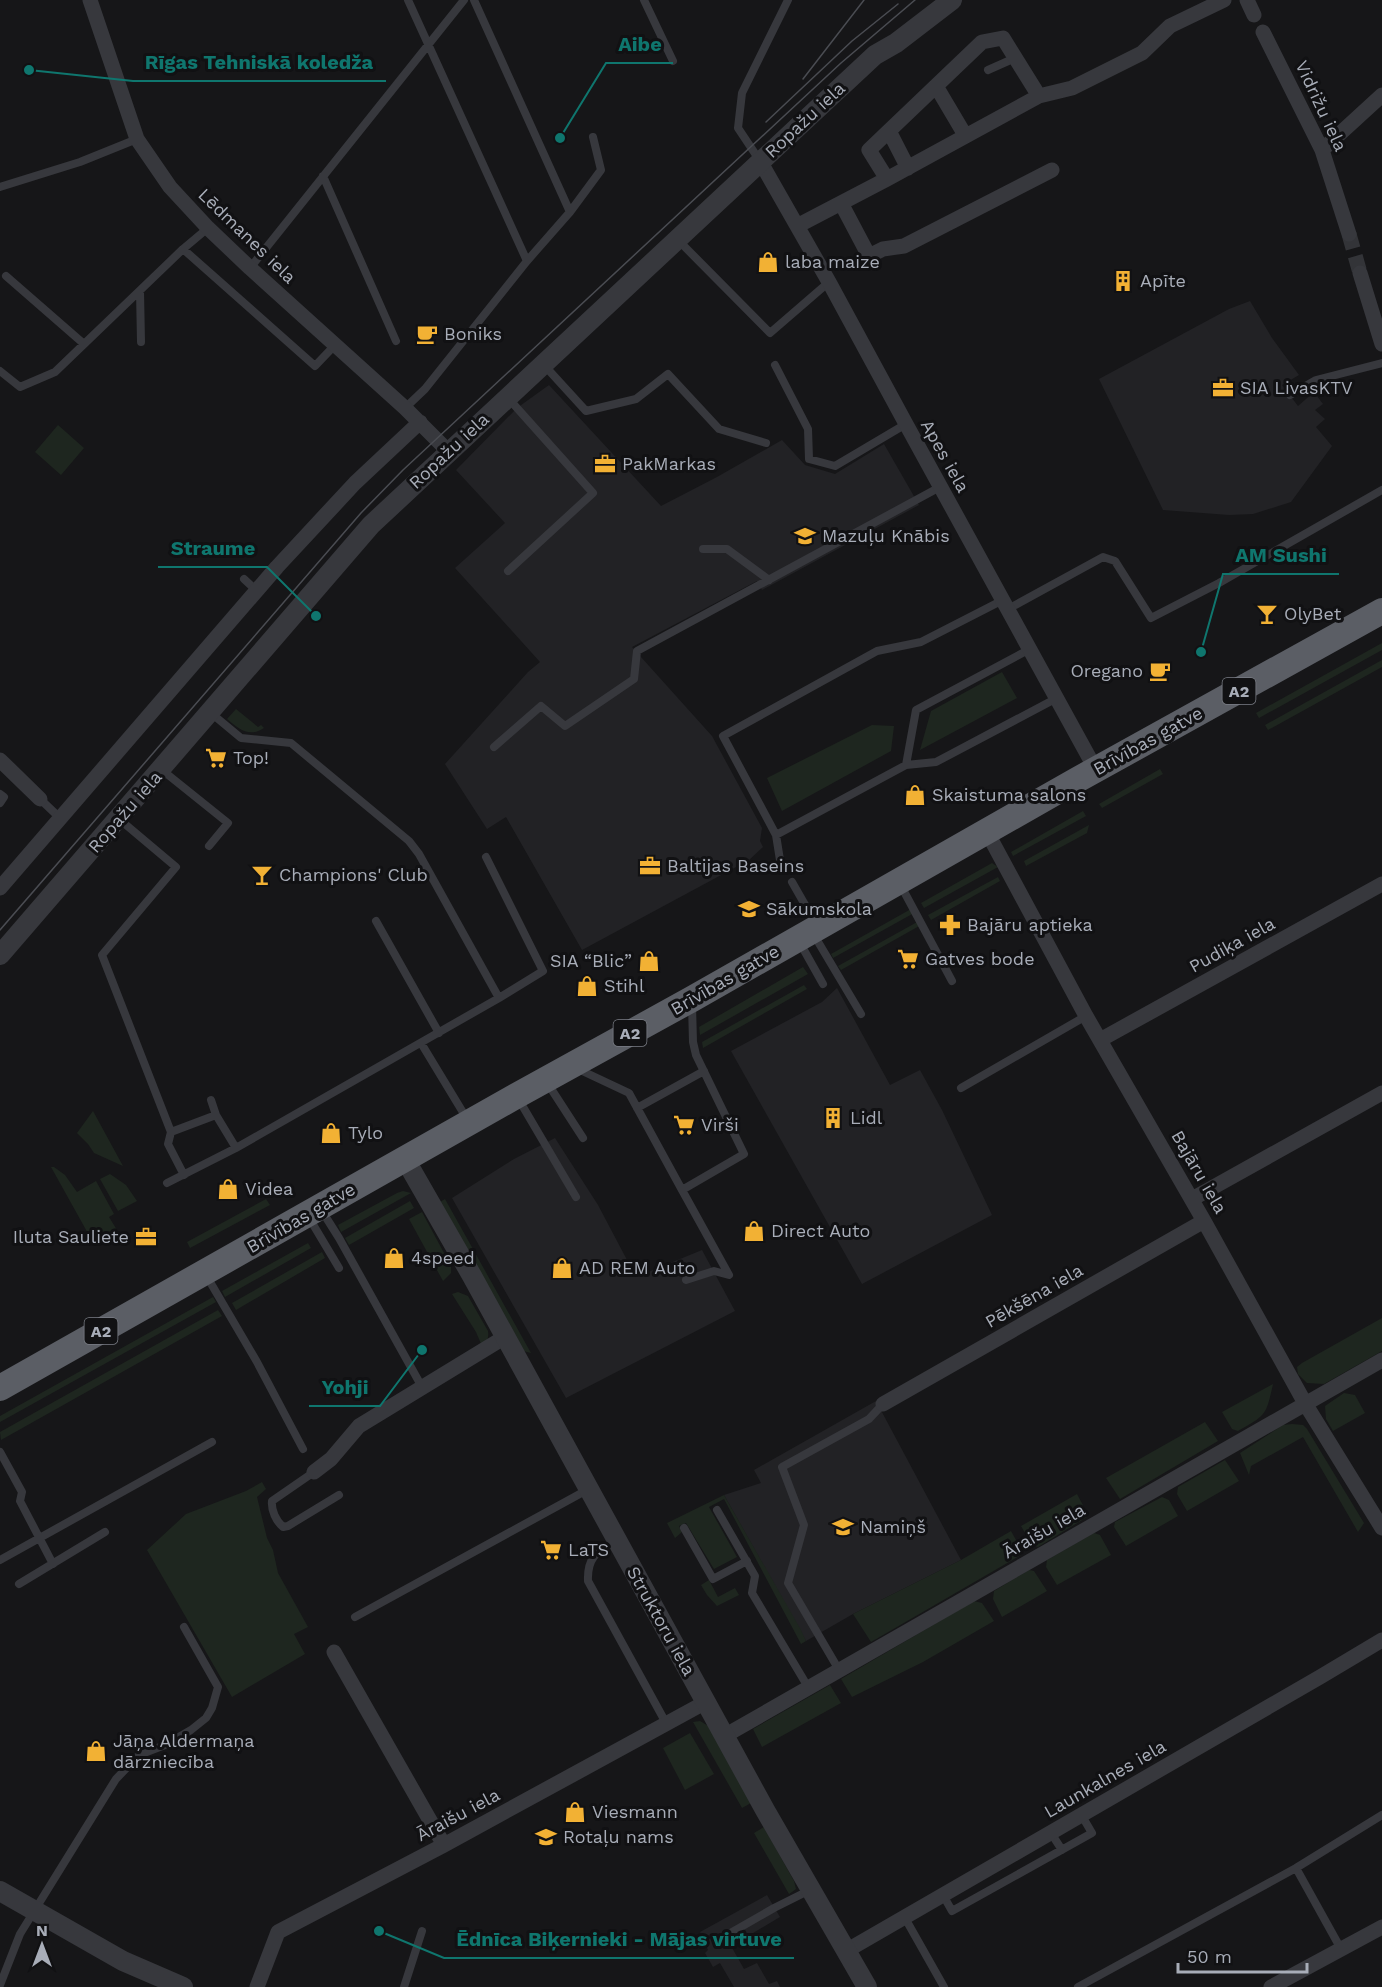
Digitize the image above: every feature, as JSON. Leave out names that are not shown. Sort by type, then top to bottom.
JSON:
[{"type":"highway","name":"Brīvības gatve","points":[[2,1386],[1382,611]]},
{"type":"street","name":"Lēdmanes iela","points":[[90,0],[137,139],[170,187],[250,268],[405,408],[448,451]]},
{"type":"street","name":"Ropažu iela","points":[[0,955],[371,525],[875,55],[896,43],[952,0]]},
{"type":"street","points":[[797,226],[1040,96],[1072,88],[1142,53],[1170,26],[1202,5],[1224,0]]},
{"type":"street","points":[[1247,0],[1254,15]]},
{"type":"street","name":"Vidrižu iela","points":[[1263,32],[1322,150],[1349,234]]},
{"type":"street","points":[[887,179],[869,150],[981,42],[1003,38],[1040,96]]},
{"type":"street","points":[[936,86],[965,135]]},
{"type":"street","points":[[1322,150],[1382,95]]},
{"type":"street","points":[[889,131],[908,168]]},
{"type":"street","name":"Apes iela","points":[[760,161],[830,282],[1096,770]]},
{"type":"street","points":[[841,203],[868,256],[883,249],[904,246],[1052,170]]},
{"type":"street","points":[[1360,273],[1382,344]]},
{"type":"street","points":[[0,888],[257,591],[355,483],[420,422]]},
{"type":"street","points":[[0,760],[39,799]]},
{"type":"street","name":"Bajāru iela","points":[[987,832],[1086,1016],[1192,1199],[1306,1405],[1382,1528]]},
{"type":"street","name":"Pudiķa iela","points":[[1100,1040],[1382,884]]},
{"type":"street","points":[[1192,1199],[1382,1094]]},
{"type":"street","name":"Struktoru iela","points":[[405,1159],[867,1987]]},
{"type":"street","name":"Pēkšēna iela","points":[[883,1404],[1204,1221]]},
{"type":"street","points":[[314,1472],[331,1459],[359,1426],[505,1337]]},
{"type":"street","name":"Āraišu iela","points":[[726,1735],[1382,1360]]},
{"type":"street","name":"Launkalnes iela","points":[[846,1951],[1382,1640]]},
{"type":"street","points":[[334,1652],[444,1845]]},
{"type":"street","name":"Āraišu iela","points":[[257,1987],[278,1932],[444,1845],[706,1702]]},
{"type":"street","points":[[0,1891],[123,1961],[183,1987]]},
{"type":"street","points":[[1271,1987],[1382,1928]]},
{"type":"lane","points":[[408,0],[527,261]]},
{"type":"lane","points":[[250,268],[464,0]]},
{"type":"lane","points":[[474,0],[570,212]]},
{"type":"lane","points":[[644,0],[673,61]]},
{"type":"lane","points":[[760,161],[738,128],[742,93],[788,0]]},
{"type":"lane","points":[[988,70],[1015,58]]},
{"type":"lane","points":[[405,408],[425,388],[527,261],[570,212],[601,170],[593,137]]},
{"type":"lane","points":[[0,187],[80,162],[137,139]]},
{"type":"lane","points":[[323,176],[396,341]]},
{"type":"lane","points":[[0,371],[20,387],[55,372],[183,249],[208,228]]},
{"type":"lane","points":[[677,238],[770,333],[830,282]]},
{"type":"lane","points":[[183,249],[315,366],[335,345]]},
{"type":"lane","points":[[6,276],[84,344]]},
{"type":"lane","points":[[140,291],[141,342]]},
{"type":"lane","points":[[1290,396],[1316,381],[1382,363]]},
{"type":"lane","points":[[543,364],[586,411],[636,399],[668,374],[719,429],[766,443]]},
{"type":"lane","points":[[775,365],[808,429],[809,459],[836,466],[906,424]]},
{"type":"lane","points":[[507,397],[593,493],[508,571]]},
{"type":"lane","points":[[494,747],[541,706],[565,726],[634,679],[637,651],[940,487]]},
{"type":"lane","points":[[780,860],[776,835],[723,735],[877,651],[921,642],[1005,605],[1103,557],[1115,561],[1151,618],[1227,578],[1382,490]]},
{"type":"lane","points":[[702,549],[727,549],[769,580]]},
{"type":"lane","points":[[244,579],[257,591]]},
{"type":"lane","points":[[906,765],[916,710],[1029,649]]},
{"type":"lane","points":[[776,835],[906,765],[936,762],[1057,698]]},
{"type":"lane","points":[[209,712],[241,738],[291,743],[409,841],[419,854],[499,998]]},
{"type":"lane","points":[[161,770],[228,823],[209,846]]},
{"type":"lane","points":[[0,794],[4,798],[0,803]]},
{"type":"lane","points":[[39,799],[60,818]]},
{"type":"lane","points":[[119,819],[176,867],[102,955],[171,1132],[168,1144],[184,1175]]},
{"type":"lane","points":[[167,1183],[236,1149],[543,971],[486,857]]},
{"type":"lane","points":[[792,882],[823,984]]},
{"type":"lane","points":[[899,882],[952,981]]},
{"type":"lane","points":[[376,921],[439,1033]]},
{"type":"lane","points":[[809,932],[861,1014]]},
{"type":"lane","points":[[682,1190],[744,1154],[696,1055],[693,1042],[692,999]]},
{"type":"lane","points":[[961,1088],[1086,1016]]},
{"type":"lane","points":[[421,1043],[469,1123]]},
{"type":"lane","points":[[571,1065],[629,1093],[729,1275],[714,1271],[686,1280]]},
{"type":"lane","points":[[637,1108],[704,1071]]},
{"type":"lane","points":[[545,1080],[583,1138]]},
{"type":"lane","points":[[516,1096],[576,1197]]},
{"type":"lane","points":[[211,1100],[216,1115],[236,1149]]},
{"type":"lane","points":[[171,1132],[216,1115]]},
{"type":"lane","points":[[314,1212],[347,1252],[422,1387]]},
{"type":"lane","points":[[314,1212],[339,1268]]},
{"type":"lane","points":[[205,1273],[257,1362],[303,1449]]},
{"type":"lane","points":[[839,1670],[788,1583],[804,1525],[782,1467],[869,1419],[883,1404]]},
{"type":"lane","points":[[0,1560],[212,1442]]},
{"type":"lane","points":[[0,1452],[22,1492],[20,1501],[53,1564]]},
{"type":"lane","points":[[314,1472],[272,1501],[271,1506],[280,1524],[284,1527],[288,1526],[339,1495]]},
{"type":"lane","points":[[355,1617],[589,1489]]},
{"type":"lane","points":[[717,1510],[755,1576],[752,1593],[808,1687]]},
{"type":"lane","points":[[684,1528],[713,1579],[747,1561]]},
{"type":"lane","points":[[19,1584],[105,1532]]},
{"type":"lane","points":[[617,1540],[605,1546],[593,1557],[588,1568],[588,1581],[666,1722]]},
{"type":"lane","points":[[0,1985],[20,1934],[116,1779],[139,1755],[165,1745],[191,1730],[206,1718],[212,1708],[218,1687],[184,1627]]},
{"type":"lane","points":[[1078,1987],[1296,1868],[1382,1815]]},
{"type":"lane","points":[[944,1895],[952,1911],[1092,1833],[1082,1816]]},
{"type":"lane","points":[[1051,1833],[1062,1850]]},
{"type":"lane","points":[[1296,1868],[1341,1949]]},
{"type":"lane","points":[[977,1876],[987,1892]]},
{"type":"lane","points":[[720,1939],[811,1889]]},
{"type":"lane","points":[[905,1918],[944,1987]]},
{"type":"lane","points":[[404,1987],[422,1931]]},
{"type":"shaded area","points":[[1250,301],[1272,338],[1299,375],[1282,385],[1298,406],[1314,392],[1323,404],[1315,410],[1325,419],[1316,427],[1332,446],[1291,502],[1253,514],[1229,515],[1163,510],[1099,379],[1229,309]]},
{"type":"shaded area","points":[[549,385],[661,506],[782,440],[805,465],[835,474],[884,444],[919,505],[762,590],[757,581],[632,647],[712,736],[762,828],[760,841],[763,847],[749,860],[582,950],[506,817],[487,829],[445,764],[528,672],[540,662],[455,568],[505,523],[456,470],[517,408]]},
{"type":"shaded area","points":[[58,425],[84,448],[61,475],[35,452]]},
{"type":"shaded area","points":[[1382,643],[1382,650],[1259,718],[1256,713]]},
{"type":"shaded area","points":[[1382,660],[1382,667],[1268,730],[1265,725]]},
{"type":"shaded area","points":[[1002,672],[1017,698],[920,750],[931,711]]},
{"type":"shaded area","points":[[236,709],[258,727],[261,725],[264,728],[249,732],[236,726],[227,719]]},
{"type":"shaded area","points":[[872,725],[894,726],[891,751],[782,811],[767,778]]},
{"type":"shaded area","points":[[1160,769],[1163,774],[1102,808],[1099,804]]},
{"type":"shaded area","points":[[1083,811],[1086,816],[1013,856],[1011,852]]},
{"type":"shaded area","points":[[1089,825],[1087,833],[1026,866],[1024,861]]},
{"type":"shaded area","points":[[992,863],[998,867],[924,908],[921,903]]},
{"type":"shaded area","points":[[998,877],[1000,881],[931,920],[928,915]]},
{"type":"shaded area","points":[[911,909],[914,913],[833,958],[831,954]]},
{"type":"shaded area","points":[[919,921],[921,925],[841,970],[838,966]]},
{"type":"shaded area","points":[[803,967],[808,974],[700,1035],[699,1027]]},
{"type":"shaded area","points":[[804,985],[807,989],[703,1048],[702,1042]]},
{"type":"shaded area","points":[[837,988],[890,1085],[920,1070],[942,1110],[992,1215],[862,1284],[731,1051],[822,1002]]},
{"type":"shaded area","points":[[93,1111],[123,1166],[94,1153],[77,1133]]},
{"type":"shaded area","name":"AD REM Auto","points":[[555,1138],[598,1205],[636,1277],[702,1250],[735,1311],[566,1398],[452,1198],[514,1159]]},
{"type":"shaded area","points":[[51,1167],[65,1175],[77,1192],[96,1181],[114,1214],[109,1217],[117,1230],[109,1235],[110,1238],[95,1246]]},
{"type":"shaded area","points":[[110,1174],[126,1185],[137,1201],[118,1211],[100,1179]]},
{"type":"shaded area","points":[[403,1191],[411,1193],[341,1232],[338,1225]]},
{"type":"shaded area","points":[[266,1199],[270,1205],[190,1248],[187,1242]]},
{"type":"shaded area","points":[[445,1199],[531,1353],[523,1351],[440,1202]]},
{"type":"shaded area","points":[[410,1201],[414,1208],[349,1245],[345,1238]]},
{"type":"shaded area","points":[[422,1212],[451,1266],[451,1273],[443,1281],[409,1219]]},
{"type":"shaded area","points":[[308,1243],[311,1248],[225,1297],[222,1291]]},
{"type":"shaded area","points":[[322,1252],[325,1258],[236,1310],[232,1303]]},
{"type":"shaded area","points":[[458,1292],[468,1296],[488,1331],[487,1340],[482,1346],[452,1294]]},
{"type":"shaded area","points":[[213,1297],[216,1302],[0,1422],[0,1416]]},
{"type":"shaded area","points":[[218,1310],[222,1316],[1,1440],[0,1432]]},
{"type":"shaded area","points":[[1382,1318],[1382,1351],[1324,1384],[1307,1383],[1298,1374],[1297,1367],[1302,1363]]},
{"type":"shaded area","points":[[1273,1384],[1269,1403],[1260,1418],[1238,1431],[1232,1429],[1222,1412]]},
{"type":"shaded area","points":[[1344,1393],[1355,1395],[1365,1413],[1333,1431],[1326,1419],[1325,1406]]},
{"type":"shaded area","name":"Namiņš","points":[[876,1401],[961,1560],[853,1614],[806,1641],[724,1495],[761,1483],[754,1470]]},
{"type":"shaded area","points":[[1205,1422],[1218,1441],[1120,1499],[1106,1478]]},
{"type":"shaded area","points":[[1283,1425],[1303,1425],[1307,1429],[1364,1523],[1358,1532],[1303,1437],[1251,1466],[1249,1475],[1240,1453]]},
{"type":"shaded area","points":[[1225,1460],[1239,1481],[1187,1511],[1177,1494],[1178,1487]]},
{"type":"shaded area","points":[[262,1482],[266,1489],[257,1497],[278,1573],[308,1627],[294,1634],[305,1654],[232,1697],[147,1550],[186,1514],[246,1491]]},
{"type":"shaded area","points":[[1077,1494],[1087,1517],[1038,1547],[1032,1545],[1021,1526]]},
{"type":"shaded area","points":[[724,1495],[801,1630],[806,1641],[801,1644],[724,1499],[709,1507],[737,1557],[714,1569],[686,1523],[679,1526],[682,1532],[675,1538],[667,1523]]},
{"type":"shaded area","points":[[1162,1497],[1169,1500],[1178,1516],[1126,1546],[1114,1527],[1115,1522]]},
{"type":"shaded area","points":[[1011,1531],[1021,1549],[1021,1555],[871,1642],[853,1614],[961,1560]]},
{"type":"shaded area","points":[[1094,1533],[1100,1535],[1111,1555],[1057,1585],[1046,1567],[1047,1560]]},
{"type":"shaded area","points":[[1029,1570],[1034,1571],[1047,1591],[1002,1617],[993,1599],[994,1591]]},
{"type":"shaded area","points":[[709,1580],[718,1597],[735,1588],[739,1595],[717,1606],[701,1585]]},
{"type":"shaded area","points":[[974,1601],[982,1603],[994,1621],[923,1662],[852,1697],[841,1679]]},
{"type":"shaded area","points":[[830,1685],[841,1703],[762,1747],[753,1729]]},
{"type":"shaded area","points":[[700,1721],[710,1727],[751,1803],[742,1808],[693,1722]]},
{"type":"shaded area","points":[[690,1733],[714,1774],[685,1790],[663,1748]]},
{"type":"shaded area","points":[[764,1827],[794,1881],[796,1889],[789,1894],[754,1833]]},
{"type":"shaded area","points":[[767,1895],[780,1917],[731,1946],[744,1969],[757,1963],[769,1984],[777,1981],[780,1987],[734,1987],[720,1963],[713,1967],[705,1953],[708,1950],[700,1932]]},
{"type":"tunnel","points":[[1349,234],[1360,273]]},
{"type":"tram line","points":[[803,79],[864,0]]},
{"type":"tram line","points":[[0,930],[361,513],[403,470],[841,63],[915,0]]},
{"type":"tram line","points":[[766,122],[852,41],[898,4]]},
{"type":"place","name":"Rīgas Tehniskā koledža","points":[[29,70]]},
{"type":"place","name":"Aibe","points":[[560,138]]},
{"type":"place","name":"laba maize","points":[[768,262]]},
{"type":"place","name":"Apīte","points":[[1123,281]]},
{"type":"place","name":"Boniks","points":[[427,334]]},
{"type":"place","name":"SIA LivasKTV","points":[[1223,388]]},
{"type":"place","name":"PakMarkas","points":[[605,464]]},
{"type":"place","name":"Mazuļu Knābis","points":[[805,536]]},
{"type":"place","name":"OlyBet","points":[[1267,614]]},
{"type":"place","name":"Straume","points":[[316,616]]},
{"type":"place","name":"AM Sushi","points":[[1201,652]]},
{"type":"place","name":"Oregano","points":[[1160,671]]},
{"type":"place","name":"Top!","points":[[216,758]]},
{"type":"place","name":"Skaistuma salons","points":[[915,795]]},
{"type":"place","name":"Baltijas Baseins","points":[[650,866]]},
{"type":"place","name":"Champions' Club","points":[[262,875]]},
{"type":"place","name":"Sākumskola","points":[[749,909]]},
{"type":"place","name":"Bajāru aptieka","points":[[950,925]]},
{"type":"place","name":"Gatves bode","points":[[908,959]]},
{"type":"place","name":"SIA “Blic”","points":[[649,961]]},
{"type":"place","name":"Stihl","points":[[587,986]]},
{"type":"place","name":"Lidl","points":[[833,1118]]},
{"type":"place","name":"Virši","points":[[684,1125]]},
{"type":"place","name":"Tylo","points":[[331,1133]]},
{"type":"place","name":"Videa","points":[[228,1189]]},
{"type":"place","name":"Direct Auto","points":[[754,1231]]},
{"type":"place","name":"Iluta Sauliete","points":[[146,1237]]},
{"type":"place","name":"4speed","points":[[394,1258]]},
{"type":"place","name":"AD REM Auto","points":[[562,1268]]},
{"type":"place","name":"Yohji","points":[[422,1350]]},
{"type":"place","name":"Namiņš","points":[[843,1527]]},
{"type":"place","name":"LaTS","points":[[551,1550]]},
{"type":"place","name":"Jāņa Aldermaņa dārzniecība","points":[[96,1751]]},
{"type":"place","name":"Viesmann","points":[[575,1812]]},
{"type":"place","name":"Rotaļu nams","points":[[546,1837]]},
{"type":"place","name":"Ēdnīca Biķernieki - Mājas virtuve","points":[[379,1931]]}]
